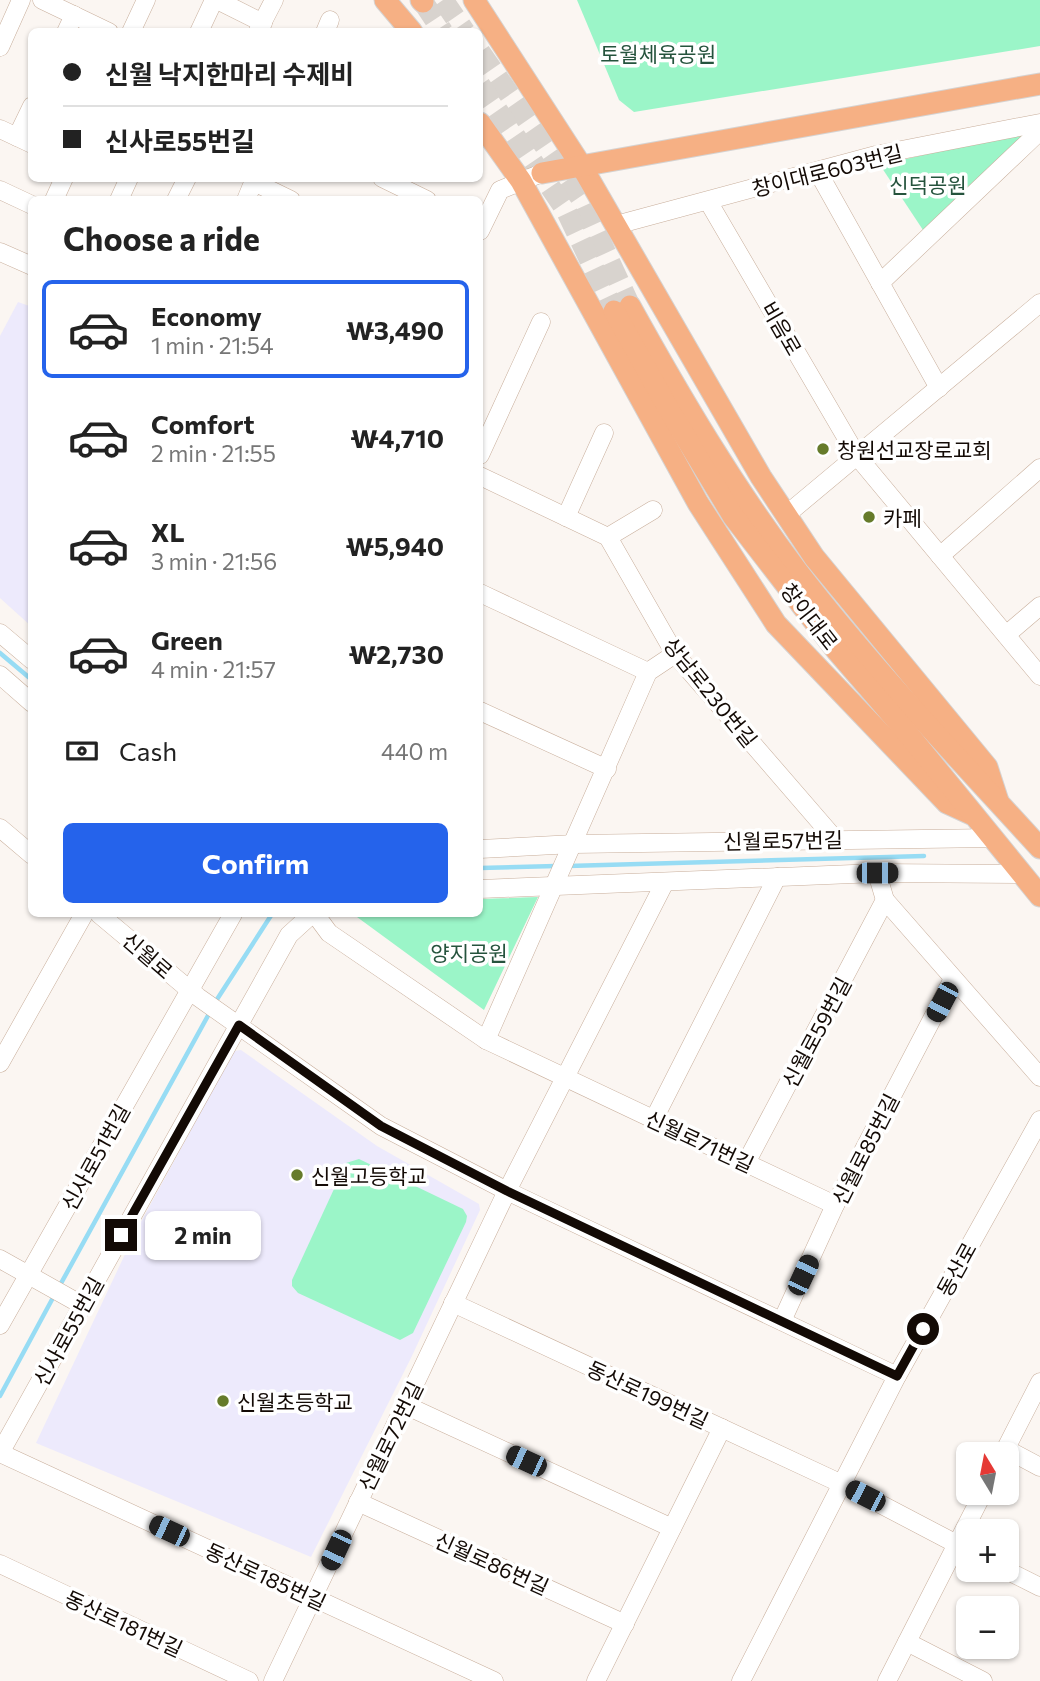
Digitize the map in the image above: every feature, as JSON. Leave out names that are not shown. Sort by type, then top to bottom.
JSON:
[{"type":"main road","points":[[385,0],[409,28]]},
{"type":"main road","points":[[474,0],[582,167],[761,477],[814,557],[987,767],[998,802]]},
{"type":"main road","points":[[542,173],[1040,84]]},
{"type":"main road","points":[[483,127],[521,181],[698,503],[776,624],[947,803],[971,814]]},
{"type":"main road","name":"창이대로","points":[[1040,848],[853,639],[798,572],[748,503],[622,309],[672,415],[733,516],[837,651],[1040,896]]},
{"type":"street","points":[[0,47],[22,0]]},
{"type":"street","points":[[43,0],[101,28]]},
{"type":"street","points":[[133,28],[146,0]]},
{"type":"street","points":[[201,28],[216,0],[260,27],[274,0]]},
{"type":"street","points":[[68,28],[74,15]]},
{"type":"street","name":"창이대로603번길","points":[[616,225],[876,155],[1040,123]]},
{"type":"street","points":[[0,129],[24,141],[28,124]]},
{"type":"street","points":[[880,283],[1040,131]]},
{"type":"street","points":[[818,172],[939,388]]},
{"type":"street","points":[[483,221],[500,190],[542,173]]},
{"type":"street","points":[[259,182],[284,196]]},
{"type":"street","points":[[390,182],[418,196]]},
{"type":"street","points":[[0,190],[28,203]]},
{"type":"street","name":"비음로","points":[[708,201],[857,456],[1040,676]]},
{"type":"street","points":[[0,252],[28,259]]},
{"type":"street","points":[[786,515],[1039,307]]},
{"type":"street","points":[[483,448],[541,322]]},
{"type":"street","points":[[566,517],[604,433]]},
{"type":"street","points":[[940,556],[1040,468]]},
{"type":"street","points":[[483,477],[608,537],[653,510]]},
{"type":"street","name":"상남로230번길","points":[[608,537],[675,654],[834,838]]},
{"type":"street","points":[[483,594],[648,672]]},
{"type":"street","points":[[1006,635],[1040,606]]},
{"type":"street","points":[[0,633],[28,657]]},
{"type":"street","points":[[486,1040],[572,850],[648,672],[675,654]]},
{"type":"street","points":[[0,676],[28,700]]},
{"type":"street","points":[[483,712],[607,769]]},
{"type":"street","points":[[0,828],[28,852]]},
{"type":"street","name":"신월로57번길","points":[[483,849],[572,850],[834,838],[993,838]]},
{"type":"street","points":[[877,873],[886,900],[1040,1077]]},
{"type":"street","points":[[483,889],[558,881],[665,882],[877,873],[1022,874]]},
{"type":"street","points":[[654,1119],[777,877]]},
{"type":"street","points":[[507,1191],[665,882]]},
{"type":"street","name":"신월로59번길","points":[[746,1163],[886,900]]},
{"type":"street","points":[[0,1063],[6,1038],[82,917]]},
{"type":"street","name":"신월로","points":[[103,917],[194,993],[236,1023]]},
{"type":"street","points":[[194,993],[232,917]]},
{"type":"street","points":[[310,917],[289,935],[236,1023],[381,1126],[507,1191],[897,1376]]},
{"type":"street","points":[[316,917],[329,933],[486,1040],[565,1077]]},
{"type":"street","name":"신월로85번길","points":[[782,1321],[835,1205],[953,979]]},
{"type":"street","name":"신사로51번길","points":[[0,1325],[32,1277],[194,993]]},
{"type":"street","name":"신사로55번길","points":[[0,1453],[79,1304],[236,1023]]},
{"type":"street","name":"신월로71번길","points":[[565,1077],[835,1205]]},
{"type":"street","name":"동산로","points":[[741,1681],[897,1376],[1040,1121]]},
{"type":"street","name":"신월로72번길","points":[[273,1681],[507,1191]]},
{"type":"street","points":[[0,1259],[79,1304]]},
{"type":"street","name":"동산로199번길","points":[[453,1303],[842,1484],[956,1544]]},
{"type":"street","points":[[1009,1442],[1040,1382]]},
{"type":"street","points":[[405,1405],[672,1528]]},
{"type":"street","points":[[596,1681],[722,1428]]},
{"type":"street","name":"동산로185번길","points":[[0,1453],[494,1681]]},
{"type":"street","points":[[1019,1458],[1040,1467]]},
{"type":"street","name":"신월로86번길","points":[[358,1502],[625,1623]]},
{"type":"street","points":[[887,1681],[956,1557]]},
{"type":"street","name":"동산로181번길","points":[[0,1564],[249,1681]]},
{"type":"street","points":[[1019,1576],[1040,1587]]},
{"type":"street","points":[[907,1642],[983,1681]]},
{"type":"shaded area","points":[[18,302],[28,306],[28,623],[0,598],[0,336]]},
{"type":"shaded area","points":[[241,1050],[377,1146],[479,1204],[480,1210],[411,1358],[311,1557],[36,1443],[136,1231],[234,1051]]},
{"type":"green space","name":"토월체육공원","points":[[577,0],[1040,0],[1040,46],[634,112],[619,100]]},
{"type":"green space","name":"신덕공원","points":[[1031,130],[923,230],[880,165]]},
{"type":"green space","name":"양지공원","points":[[538,897],[484,1010],[357,917],[483,917],[483,899]]},
{"type":"green space","points":[[359,1159],[463,1209],[467,1216],[413,1333],[400,1340],[298,1293],[292,1286],[292,1280],[346,1163]]},
{"type":"waterway","points":[[0,653],[28,677]]},
{"type":"waterway","points":[[568,866],[924,856]]},
{"type":"waterway","points":[[483,868],[556,866]]},
{"type":"waterway","points":[[214,1004],[270,917]]},
{"type":"waterway","points":[[59,1287],[210,1012]]},
{"type":"waterway","points":[[0,1396],[55,1294]]},
{"type":"tunnel","points":[[443,0],[462,28]]},
{"type":"tunnel","points":[[423,2],[440,28]]},
{"type":"tunnel","points":[[483,56],[580,197],[630,306]]},
{"type":"tunnel","points":[[483,89],[566,210],[614,311]]},
{"type":"place","name":"창원선교장로교회","points":[[823,449]]},
{"type":"place","name":"카페","points":[[869,517]]},
{"type":"place","name":"신월고등학교","points":[[297,1175]]},
{"type":"place","name":"신월초등학교","points":[[223,1401]]},
{"type":"route","points":[[121,1235],[239,1025],[381,1126],[507,1191],[897,1376],[923,1329]]}]
